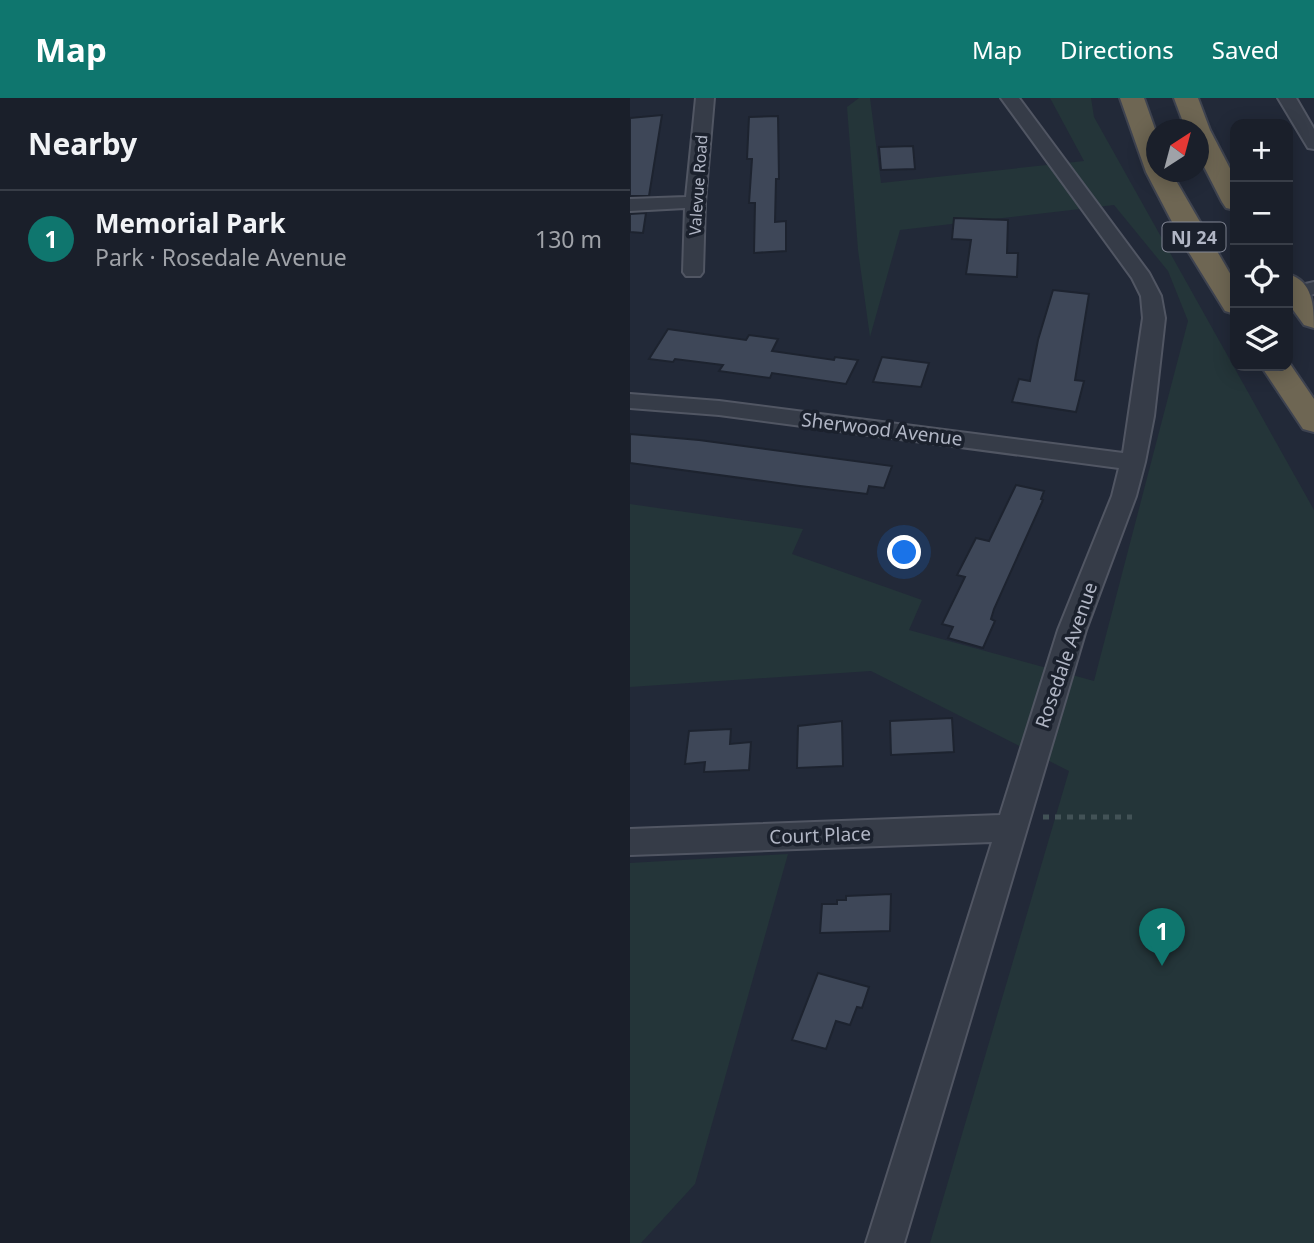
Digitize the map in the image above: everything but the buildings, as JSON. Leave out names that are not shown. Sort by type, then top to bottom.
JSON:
[{"type":"highway","points":[[1132,98],[1146,136]]},
{"type":"highway","name":"NJ 24","points":[[1186,98],[1194,119]]},
{"type":"highway","name":"NJ 24","points":[[1209,151],[1230,192]]},
{"type":"highway","name":"NJ 24","points":[[1164,182],[1197,243],[1230,296]]},
{"type":"highway","points":[[1296,289],[1314,319]]},
{"type":"highway","points":[[1279,371],[1314,422]]},
{"type":"street","name":"Valevue Road","points":[[693,272],[695,202],[705,98]]},
{"type":"street","name":"Rosedale Avenue","points":[[886,1243],[1072,630],[1124,496],[1142,416],[1154,318],[1151,296],[1142,277],[1010,98]]},
{"type":"street","points":[[1287,98],[1314,144]]},
{"type":"street","points":[[630,205],[695,202]]},
{"type":"street","name":"Sherwood Avenue","points":[[630,401],[719,408],[1133,462]]},
{"type":"street","name":"Court Place","points":[[630,842],[1012,822]]},
{"type":"path","points":[[1012,822],[1132,817]]},
{"type":"shaded area","points":[[859,98],[870,98],[881,183],[1084,161],[1050,98],[1091,98],[1094,117],[1230,360],[1230,371],[1236,371],[1314,510],[1314,1243],[930,1243],[1069,771],[871,671],[630,687],[630,504],[803,529],[792,554],[922,600],[909,630],[1094,681],[1188,321],[1168,271],[1114,205],[900,230],[870,337],[858,250],[847,107]]},
{"type":"shaded area","points":[[788,854],[695,1184],[641,1243],[630,1243],[630,863]]},
{"type":"place","name":"Memorial Park","points":[[1162,966]]}]
